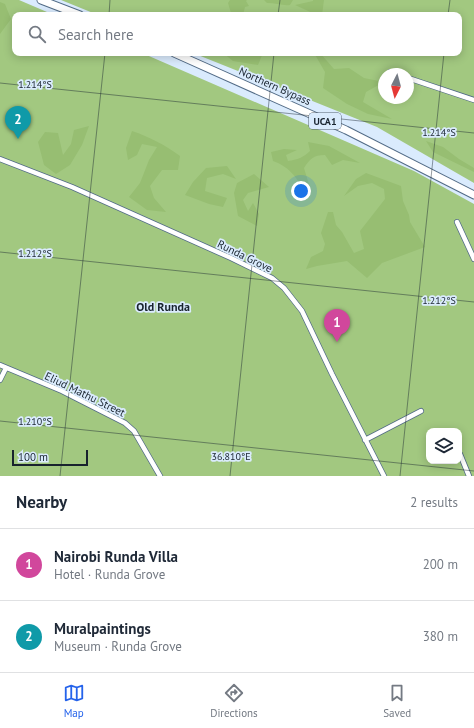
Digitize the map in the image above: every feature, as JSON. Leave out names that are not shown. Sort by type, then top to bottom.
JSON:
[{"type":"main road","points":[[41,0],[72,12]]},
{"type":"main road","name":"Northern Bypass","points":[[181,56],[346,130],[474,195]]},
{"type":"street","points":[[414,80],[474,100]]},
{"type":"street","name":"Runda Grove","points":[[0,159],[72,187],[231,258],[272,278],[284,288],[302,311],[384,476]]},
{"type":"street","points":[[457,222],[474,259]]},
{"type":"street","name":"Eliud Mathu Street","points":[[0,365],[62,392],[125,423],[134,431],[160,476]]},
{"type":"street","points":[[0,380],[6,368]]},
{"type":"street","points":[[365,440],[421,411]]},
{"type":"street","points":[[462,459],[469,476]]},
{"type":"green space","points":[[0,0],[19,0],[47,12],[12,12],[12,56],[149,56],[414,171],[474,204],[474,476],[0,476]]},
{"type":"green space","points":[[61,0],[474,0],[474,183],[377,127],[200,56],[462,56],[462,12],[91,12]]},
{"type":"green space","points":[[230,0],[247,0],[246,1],[249,6],[245,7],[244,12],[231,12],[228,3]]},
{"type":"green space","points":[[264,0],[293,0],[290,5],[287,5],[267,3]]},
{"type":"green space","points":[[324,0],[322,12],[310,12],[295,5]]},
{"type":"green space","points":[[0,2],[5,4],[11,19],[0,34]]},
{"type":"green space","points":[[227,56],[262,56],[258,65],[233,61]]},
{"type":"green space","points":[[316,56],[323,56],[334,69],[349,68],[364,78],[378,81],[378,85],[366,92],[363,102],[392,119],[368,114],[347,104],[323,88],[325,72]]},
{"type":"green space","points":[[89,126],[82,145],[70,165],[56,174],[44,165],[38,142],[45,132],[58,133],[63,155],[71,144],[74,130]]},
{"type":"green space","points":[[132,131],[169,148],[180,156],[178,170],[162,170],[150,186],[154,198],[166,212],[147,210],[129,197],[140,183],[149,160],[157,147],[142,144],[137,155],[128,160],[126,148]]},
{"type":"green space","points":[[426,141],[443,147],[474,168],[474,172],[433,152]]},
{"type":"green space","points":[[308,142],[329,146],[360,163],[343,160],[332,165],[325,155],[312,158],[304,168],[310,188],[304,199],[301,186],[298,181],[285,167],[273,161],[271,152],[284,149],[297,150],[286,155],[288,161],[294,160],[303,157],[310,151]]},
{"type":"green space","points":[[227,166],[236,179],[223,174],[207,178],[205,191],[227,198],[223,207],[209,204],[185,195],[193,182],[206,168]]},
{"type":"green space","points":[[366,173],[401,186],[403,201],[409,215],[410,222],[425,247],[382,263],[367,278],[347,261],[306,269],[311,257],[323,251],[325,244],[321,233],[328,212],[333,212],[336,225],[342,232],[354,253],[364,249],[360,231],[385,199],[384,189],[372,183],[358,186],[344,196],[356,179]]},
{"type":"green space","points":[[254,174],[269,187],[248,193],[243,200],[248,211],[253,203],[259,214],[257,226],[238,216],[234,193],[237,183]]},
{"type":"place","name":"Muralpaintings","points":[[18,139]]},
{"type":"place","name":"Nairobi Runda Villa","points":[[337,342]]},
{"type":"district","name":"Old Runda","points":[[163,307]]}]
